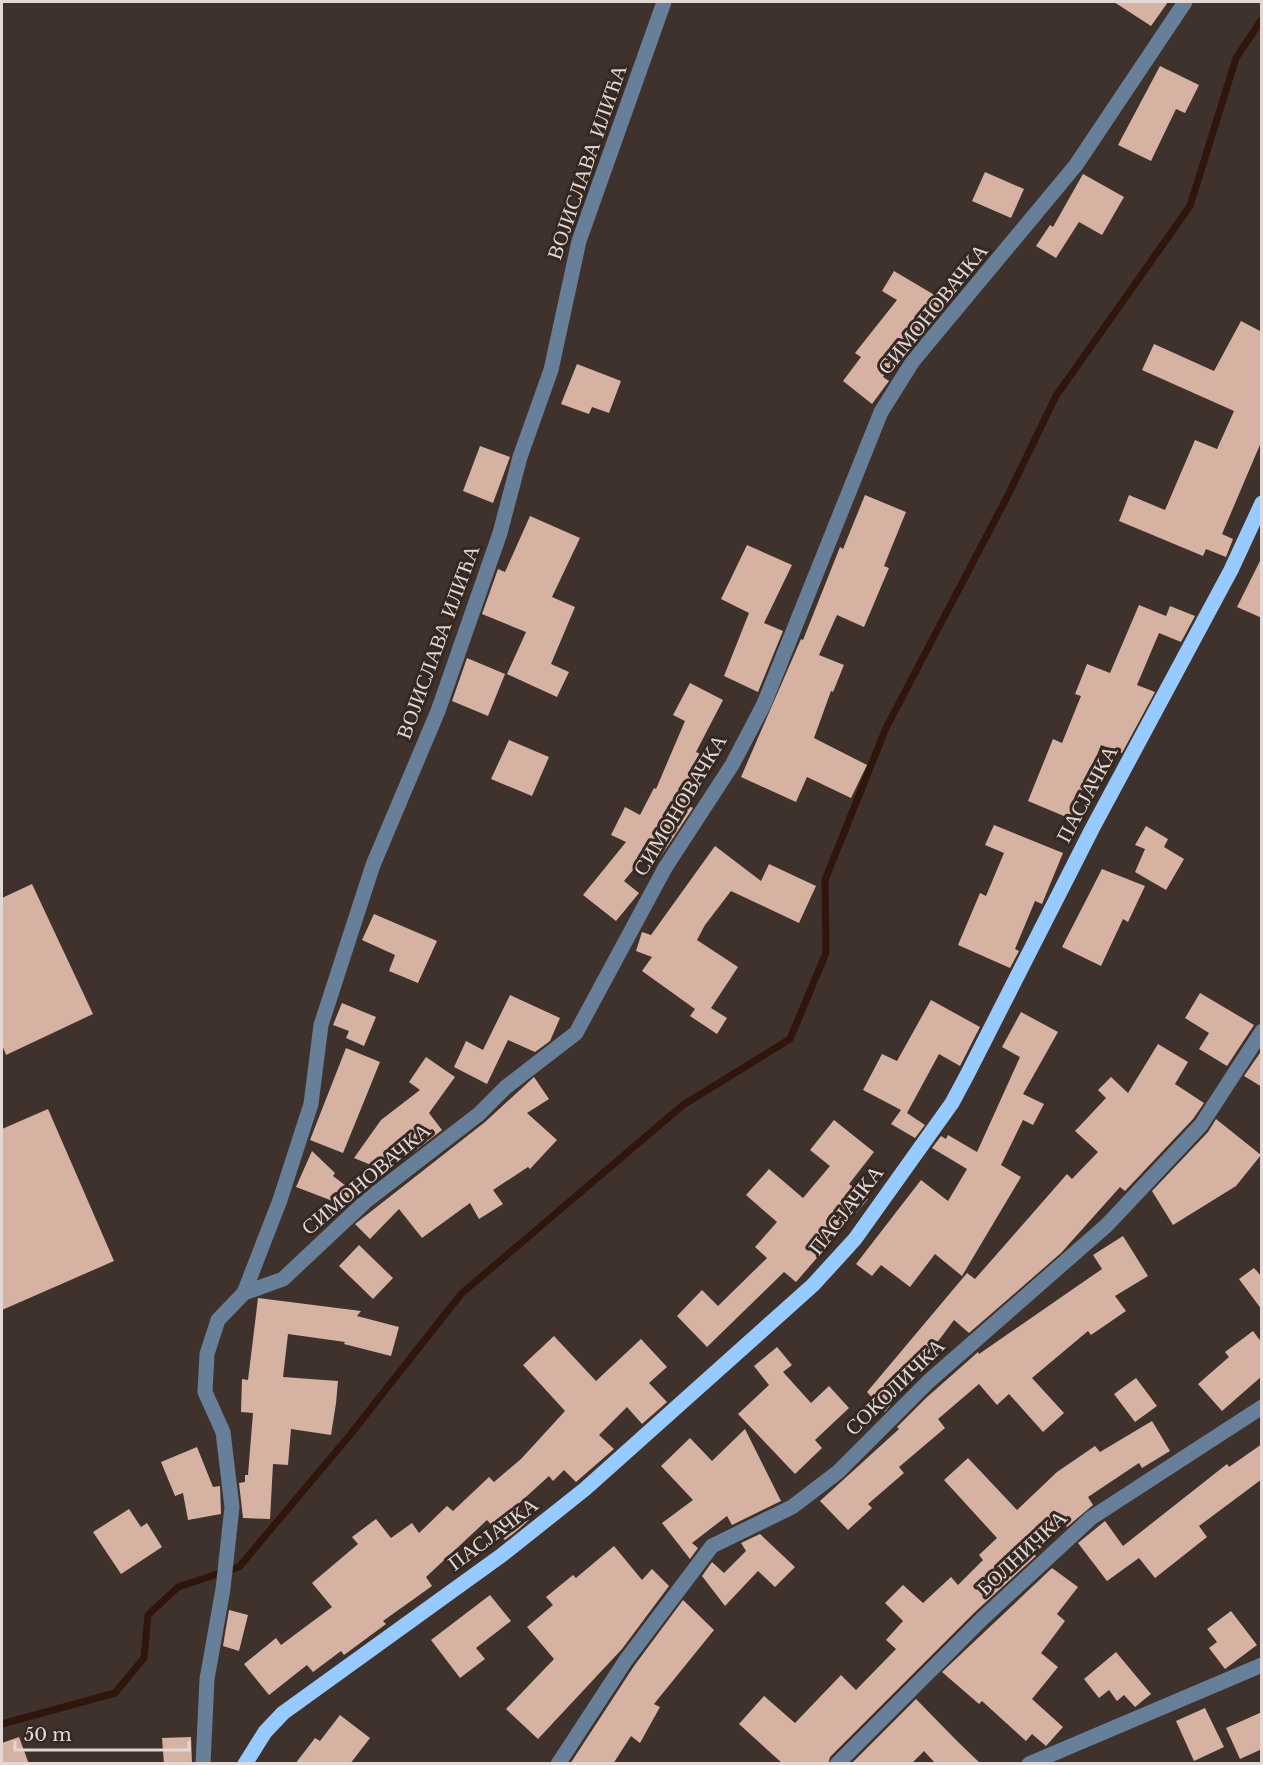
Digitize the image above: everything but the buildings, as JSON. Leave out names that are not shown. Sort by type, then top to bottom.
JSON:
[{"type":"main road","name":"ПАСЈАЧКА","points":[[245,1764],[265,1732],[283,1713],[502,1555],[585,1489],[813,1285],[855,1239],[952,1103],[968,1075],[1088,837],[1231,570],[1262,503]]},
{"type":"street","name":"ВОЈИСЛАВА ИЛИЋА","points":[[244,1293],[280,1200],[311,1104],[321,1025],[373,866],[438,711],[500,533],[520,457],[551,370],[579,241],[664,2]]},
{"type":"street","name":"СИМОНОВАЧКА","points":[[203,1764],[207,1679],[223,1590],[232,1507],[223,1432],[205,1392],[207,1354],[218,1320],[244,1293],[283,1279],[366,1201],[479,1114],[506,1087],[576,1033],[665,868],[732,765],[764,704],[881,412],[913,361],[1076,165],[1185,2]]},
{"type":"street","name":"СОКОЛИЧКА","points":[[558,1764],[626,1660],[712,1546],[792,1507],[838,1472],[929,1381],[1107,1225],[1201,1125],[1262,1031]]},
{"type":"street","name":"БОЛНИЧКА","points":[[837,1764],[982,1619],[1091,1518],[1262,1407]]},
{"type":"street","points":[[1029,1764],[1262,1665]]},
{"type":"waterway","points":[[2,1724],[115,1693],[144,1658],[148,1615],[178,1587],[239,1567],[350,1435],[461,1294],[683,1105],[790,1039],[826,953],[825,880],[886,728],[1007,497],[1056,396],[1190,206],[1236,58],[1262,19]]}]
